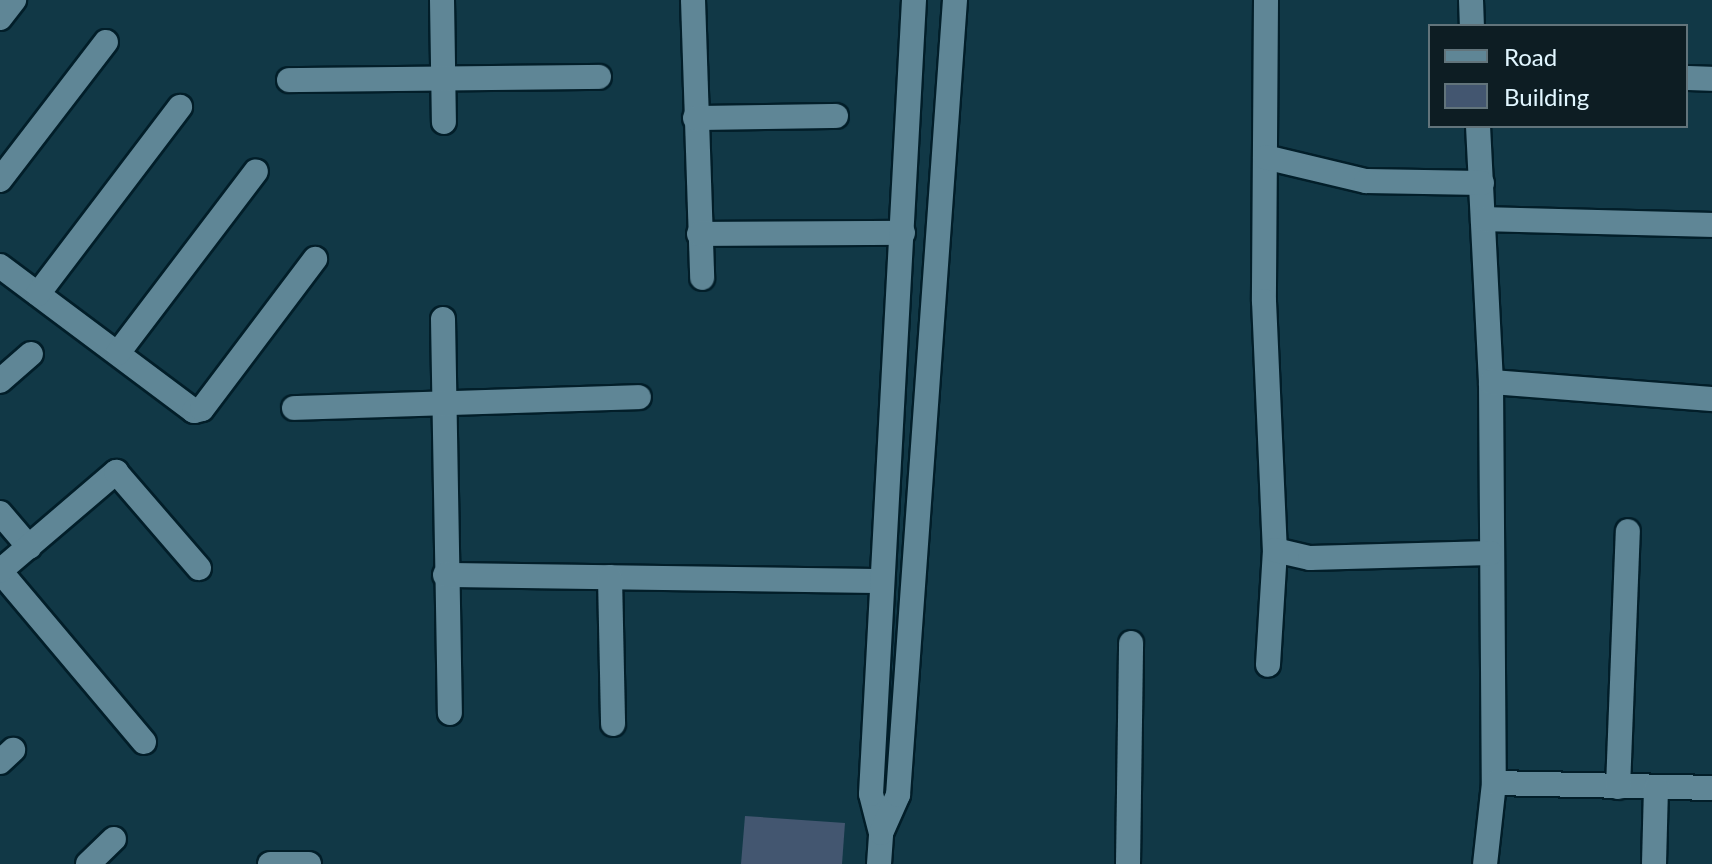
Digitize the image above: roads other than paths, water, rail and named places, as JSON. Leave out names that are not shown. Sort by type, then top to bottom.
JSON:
[{"type":"street","points":[[0,18],[14,0]]},
{"type":"street","points":[[442,0],[444,122]]},
{"type":"street","points":[[693,0],[702,278]]},
{"type":"street","points":[[879,864],[881,833],[871,794],[914,0]]},
{"type":"street","points":[[881,833],[898,795],[955,0]]},
{"type":"street","points":[[1266,0],[1264,301],[1275,550],[1268,665]]},
{"type":"street","points":[[1471,0],[1472,24]]},
{"type":"street","points":[[0,180],[106,42]]},
{"type":"street","points":[[289,80],[599,77]]},
{"type":"street","points":[[1688,78],[1712,79]]},
{"type":"street","points":[[38,294],[180,107]]},
{"type":"street","points":[[695,118],[836,116]]},
{"type":"street","points":[[1478,128],[1491,382],[1494,783],[1485,864]]},
{"type":"street","points":[[1265,157],[1366,181],[1482,183]]},
{"type":"street","points":[[118,353],[256,171]]},
{"type":"street","points":[[1483,219],[1712,225]]},
{"type":"street","points":[[699,234],[903,233]]},
{"type":"street","points":[[0,266],[194,411],[202,409],[315,259]]},
{"type":"street","points":[[443,319],[445,575],[450,713]]},
{"type":"street","points":[[0,381],[31,354]]},
{"type":"street","points":[[1491,382],[1712,399]]},
{"type":"street","points":[[294,408],[639,397]]},
{"type":"street","points":[[144,742],[0,571],[116,472],[199,568]]},
{"type":"street","points":[[0,513],[29,547]]},
{"type":"street","points":[[1618,787],[1628,531]]},
{"type":"street","points":[[1275,550],[1310,558],[1491,553]]},
{"type":"street","points":[[445,575],[882,581]]},
{"type":"street","points":[[610,577],[613,724]]},
{"type":"street","points":[[1128,864],[1131,643]]},
{"type":"street","points":[[1494,783],[1712,788]]},
{"type":"street","points":[[1654,864],[1656,788]]},
{"type":"street","points":[[88,864],[114,839]]},
{"type":"street","points":[[270,864],[309,864]]}]
